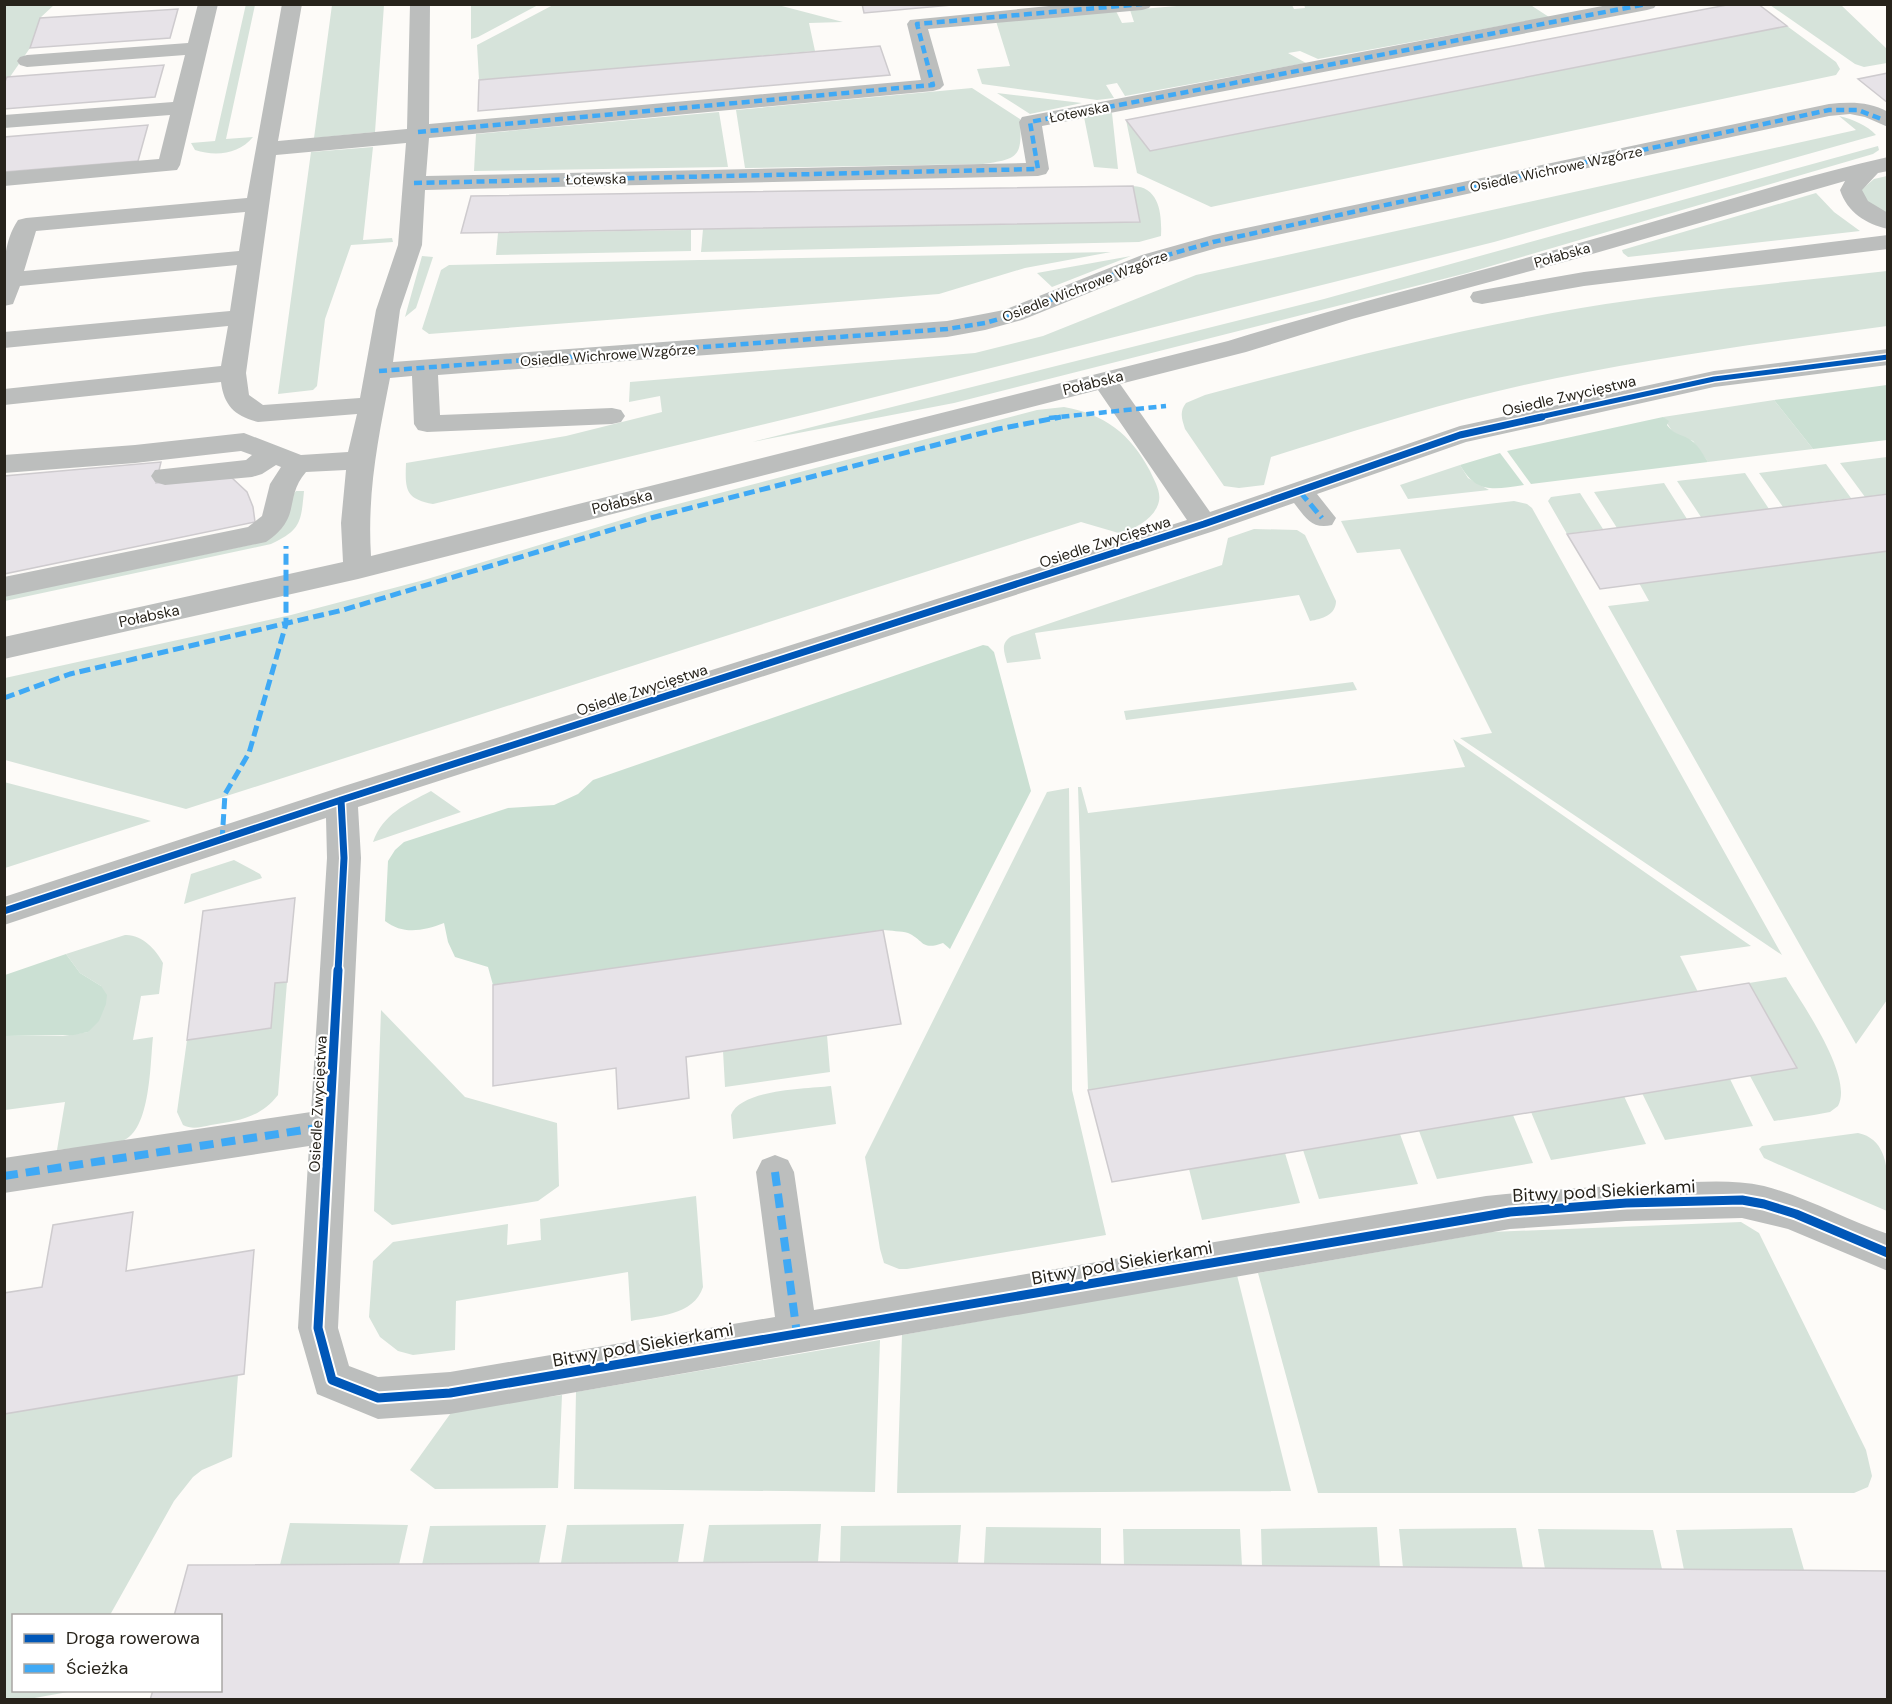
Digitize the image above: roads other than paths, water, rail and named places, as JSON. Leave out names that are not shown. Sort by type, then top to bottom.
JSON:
[{"type":"street","points":[[4,179],[169,165],[208,4]]},
{"type":"street","points":[[292,4],[233,373],[236,399],[258,414],[372,405]]},
{"type":"street","points":[[358,569],[355,523],[360,460],[379,371],[388,310],[410,245],[418,134],[420,4]]},
{"type":"street","points":[[267,149],[933,85],[916,24],[1142,4]]},
{"type":"street","name":"Łotewska","points":[[414,183],[1038,169],[1030,122],[1647,4]]},
{"type":"street","points":[[27,62],[198,48]]},
{"type":"street","points":[[4,122],[183,108]]},
{"type":"street","name":"Osiedle Wichrowe Wzgórze","points":[[379,371],[947,329],[985,323],[1013,315],[1139,264],[1213,242],[1829,110],[1850,108],[1871,111],[1886,124]]},
{"type":"street","points":[[1879,166],[1856,181],[1851,190],[1853,200],[1866,212],[1887,222]]},
{"type":"street","name":"Połabska","points":[[1237,347],[1343,314],[1560,256],[1813,181],[1879,166]]},
{"type":"street","points":[[250,257],[7,290],[26,225],[259,204]]},
{"type":"street","name":"Połabska","points":[[4,648],[358,569],[1237,347],[1482,296],[1584,279],[1887,242]]},
{"type":"street","points":[[4,340],[242,317]]},
{"type":"street","name":"Osiedle Zwycięstwa","points":[[4,911],[341,800],[1204,524],[1460,435],[1617,398],[1714,379],[1887,357]]},
{"type":"street","points":[[425,368],[427,424],[612,416]]},
{"type":"street","points":[[4,397],[233,373]]},
{"type":"street","points":[[1104,380],[1204,524]]},
{"type":"street","points":[[4,464],[135,454],[244,442],[285,460]]},
{"type":"street","points":[[165,476],[252,468],[285,460],[360,460]]},
{"type":"street","points":[[4,586],[256,535],[277,518],[284,483],[285,460]]},
{"type":"street","points":[[1300,492],[1322,518]]},
{"type":"street","name":"Osiedle Zwycięstwa","points":[[341,800],[344,858],[318,1328],[332,1380],[357,1390]]},
{"type":"street","points":[[4,1176],[330,1126]]},
{"type":"street","points":[[775,1172],[797,1334]]},
{"type":"street","name":"Bitwy pod Siekierkami","points":[[357,1390],[378,1398],[450,1393],[1486,1214],[1567,1205],[1731,1199],[1796,1213],[1867,1246],[1887,1252]]}]
